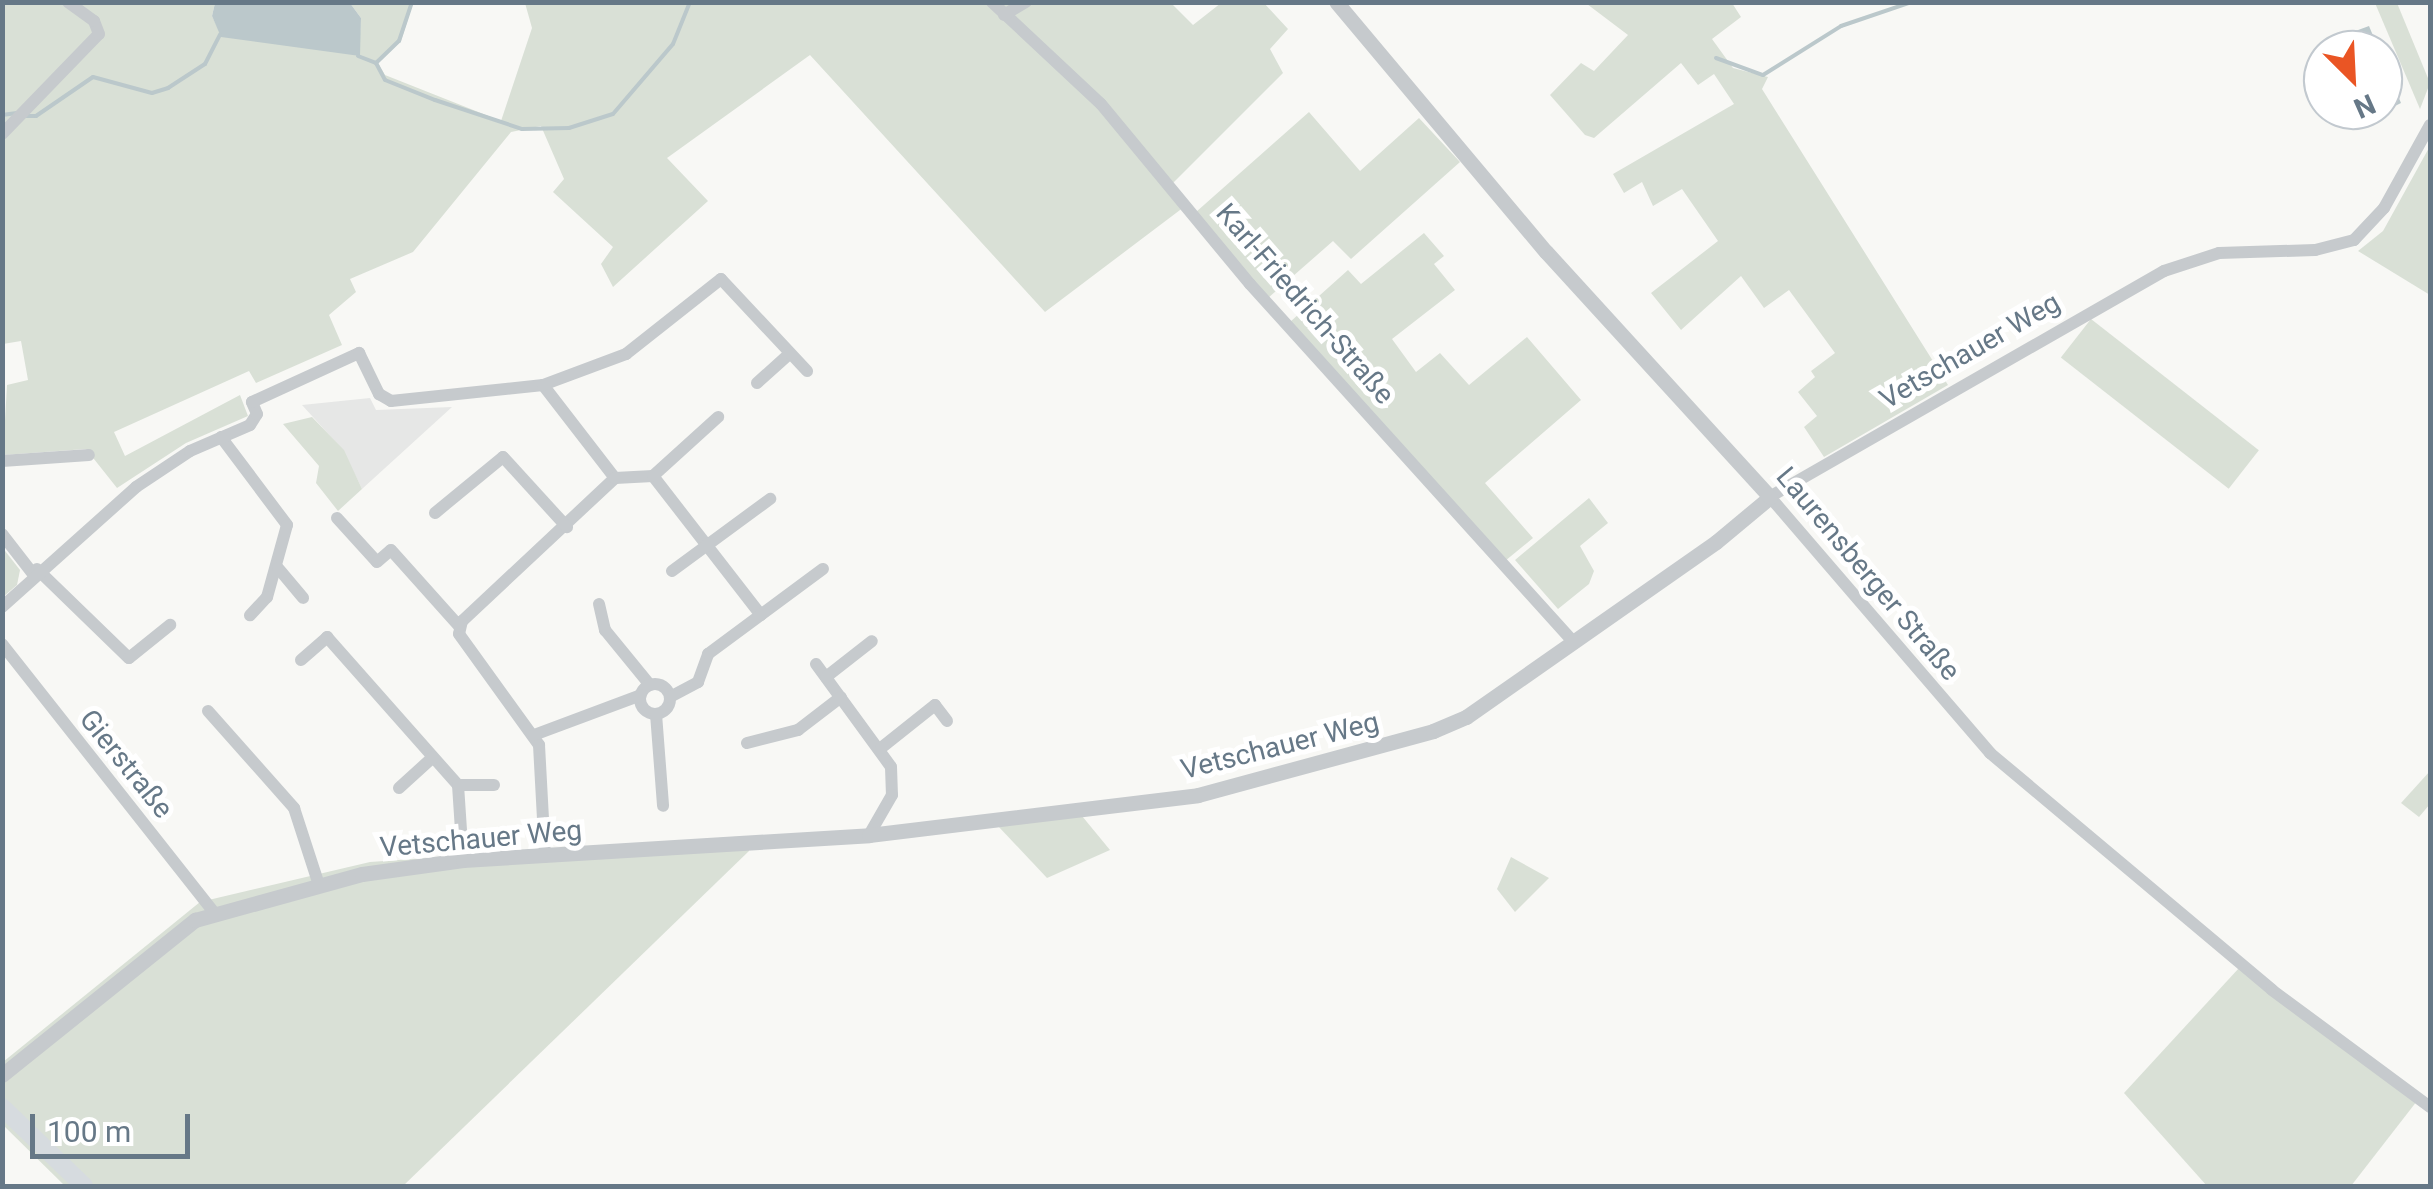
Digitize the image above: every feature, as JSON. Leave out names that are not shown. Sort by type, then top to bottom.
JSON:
[{"type":"main road","points":[[2,1107],[84,1186]]},
{"type":"street","points":[[4,132],[99,34],[94,21],[68,2]]},
{"type":"street","name":"Karl-Friedrich-Straße","points":[[992,2],[1101,104],[1250,284],[1574,644]]},
{"type":"street","points":[[1004,15],[1026,2]]},
{"type":"street","name":"Laurensberger Straße","points":[[1336,2],[1546,252],[1770,497],[1990,753],[2272,990],[2430,1107]]},
{"type":"street","name":"Vetschauer Weg","points":[[2,1075],[106,986],[214,912],[320,885],[464,860],[870,834],[1258,783],[1456,722],[1574,644],[1770,497],[2164,271],[2219,252],[2315,250],[2354,240],[2384,208],[2430,125]]},
{"type":"street","points":[[2,606],[35,572],[159,470],[256,420],[252,402],[359,354],[379,394],[391,401],[543,385],[589,372],[644,343],[721,279],[787,356],[807,370]]},
{"type":"street","points":[[757,383],[787,356]]},
{"type":"street","points":[[543,385],[615,478]]},
{"type":"street","points":[[459,626],[568,527],[615,478],[653,476],[718,418]]},
{"type":"street","points":[[221,437],[282,515],[287,537],[267,597],[250,615]]},
{"type":"street","points":[[2,461],[89,455]]},
{"type":"street","points":[[435,514],[503,456],[568,527]]},
{"type":"street","points":[[653,476],[761,615]]},
{"type":"street","points":[[672,571],[770,499]]},
{"type":"street","points":[[336,518],[377,562],[391,550],[459,626],[464,647],[534,735],[545,857]]},
{"type":"street","points":[[2,534],[35,572],[130,658],[170,626]]},
{"type":"street","points":[[278,568],[303,598]]},
{"type":"street","points":[[663,806],[656,714],[670,696],[698,682],[708,654],[822,569]]},
{"type":"street","points":[[599,604],[605,630],[645,690],[644,708],[656,714]]},
{"type":"street","points":[[301,660],[326,637],[458,785],[464,860]]},
{"type":"street","points":[[826,678],[872,641]]},
{"type":"street","name":"Gierstraße","points":[[2,644],[214,912]]},
{"type":"street","points":[[816,664],[881,748],[891,767],[892,795],[870,834]]},
{"type":"street","points":[[534,735],[662,685],[670,696]]},
{"type":"street","points":[[746,743],[798,730],[840,697]]},
{"type":"street","points":[[881,748],[935,705],[947,721]]},
{"type":"street","points":[[208,711],[294,808],[320,885]]},
{"type":"street","points":[[400,788],[432,758]]},
{"type":"street","points":[[458,785],[494,785]]},
{"type":"shaded area","points":[[1170,2],[1193,25],[1221,3],[1263,2],[1288,29],[1270,49],[1283,73],[1168,188],[1184,207],[1045,312],[810,55],[667,158],[708,201],[613,287],[601,264],[613,247],[553,192],[564,179],[541,126],[511,132],[413,252],[350,279],[356,292],[329,315],[342,345],[256,383],[249,371],[114,432],[125,456],[240,395],[248,416],[186,443],[117,488],[86,449],[3,455],[7,385],[28,380],[21,341],[3,344],[2,3],[215,3],[212,16],[222,36],[324,50],[359,50],[361,18],[350,3],[413,3],[401,41],[378,63],[385,75],[501,121],[532,28],[525,3]]},
{"type":"shaded area","points":[[215,3],[350,3],[361,18],[360,56],[221,37],[212,16]]},
{"type":"shaded area","points":[[1570,3],[1732,3],[1741,17],[1712,39],[1733,68],[1768,77],[1762,89],[1948,385],[1824,457],[1804,427],[1817,416],[1798,392],[1815,377],[1811,371],[1835,353],[1789,290],[1764,308],[1741,276],[1681,330],[1651,293],[1718,241],[1682,189],[1653,206],[1642,182],[1624,193],[1613,174],[1734,104],[1714,74],[1698,85],[1681,63],[1594,138],[1585,135],[1550,95],[1581,63],[1594,71],[1628,35],[1587,4]]},
{"type":"shaded area","points":[[2375,3],[2397,3],[2430,83],[2420,109],[2403,69],[2403,30],[2386,30]]},
{"type":"shaded area","points":[[1309,112],[1360,171],[1419,118],[1460,162],[1351,259],[1333,241],[1267,299],[1196,212]]},
{"type":"shaded area","points":[[2430,146],[2430,295],[2358,251],[2383,231]]},
{"type":"shaded area","points":[[1424,233],[1444,256],[1434,264],[1455,290],[1392,339],[1416,372],[1440,353],[1469,385],[1527,337],[1581,400],[1485,483],[1533,538],[1505,561],[1290,322],[1348,270],[1361,284]]},
{"type":"shaded area","points":[[2091,319],[2259,450],[2229,489],[2061,358]]},
{"type":"shaded area","points":[[370,398],[376,410],[452,407],[362,489],[343,450],[302,405]]},
{"type":"shaded area","points":[[312,417],[344,450],[362,489],[338,511],[316,483],[319,466],[283,424]]},
{"type":"shaded area","points":[[1589,498],[1608,523],[1580,546],[1594,571],[1589,584],[1558,609],[1515,560]]},
{"type":"shaded area","points":[[2,547],[20,570],[17,585],[3,597]]},
{"type":"shaded area","points":[[2430,771],[2430,804],[2419,817],[2401,803]]},
{"type":"shaded area","points":[[1082,816],[1110,850],[1047,878],[998,826]]},
{"type":"shaded area","points":[[748,836],[749,851],[403,1186],[65,1186],[3,1125],[3,1062],[200,902],[370,862]]},
{"type":"shaded area","points":[[1511,857],[1549,878],[1515,912],[1497,889]]},
{"type":"shaded area","points":[[2239,968],[2417,1101],[2351,1186],[2207,1186],[2124,1093]]},
{"type":"waterway","points":[[376,63],[399,41],[412,2]]},
{"type":"waterway","points":[[358,56],[376,63],[385,80],[435,100],[522,129],[569,128],[613,114],[673,44],[690,2]]},
{"type":"waterway","points":[[1716,58],[1763,75],[1841,26],[1912,2]]},
{"type":"waterway","points":[[26,116],[36,116],[93,77],[152,93],[168,88],[205,64],[220,35]]},
{"type":"waterway","points":[[2,115],[17,113]]}]
